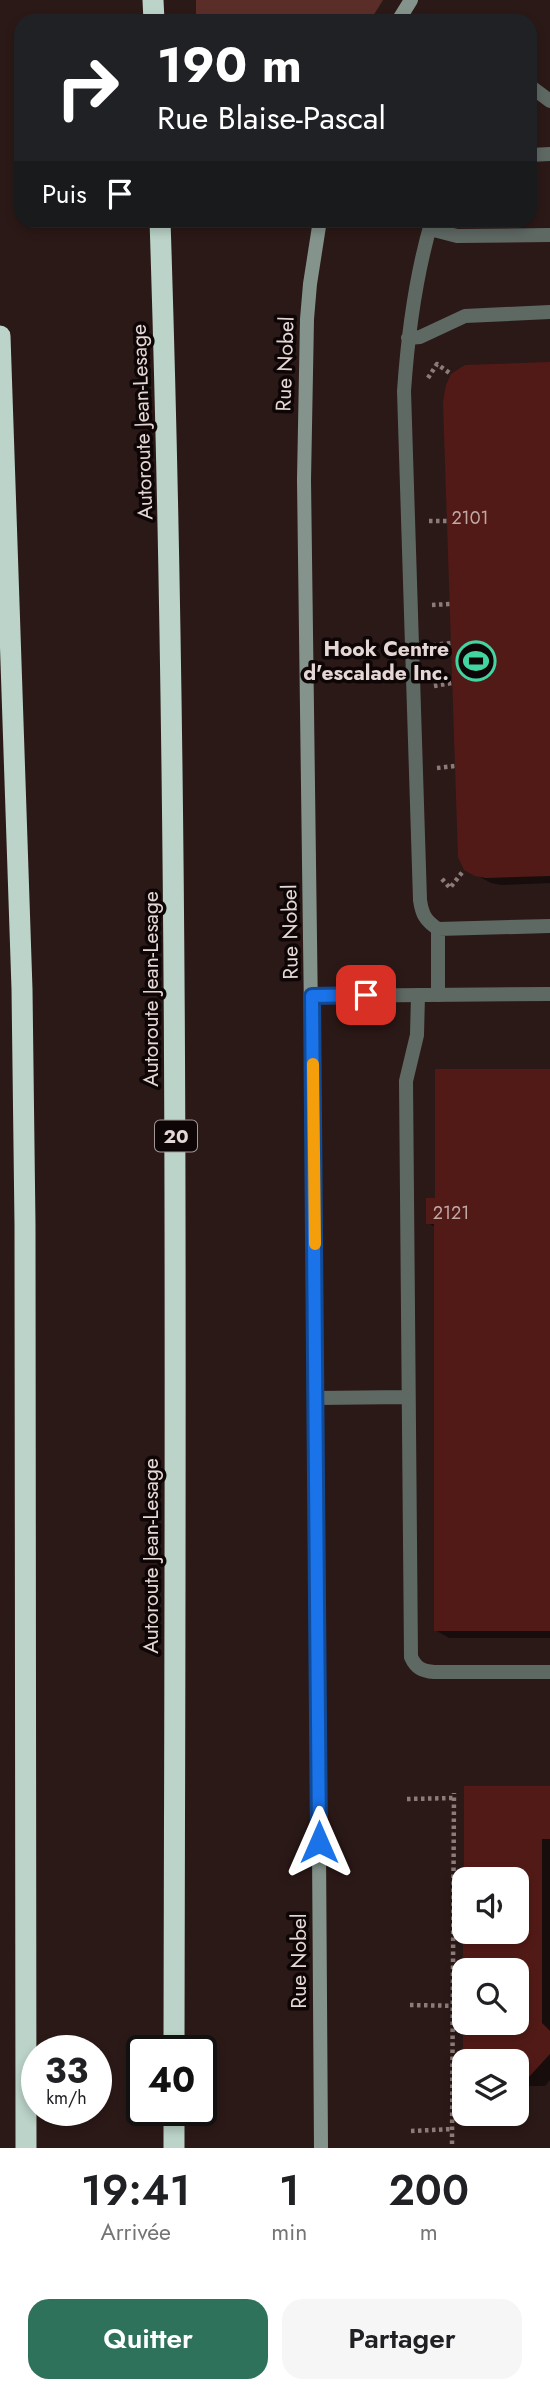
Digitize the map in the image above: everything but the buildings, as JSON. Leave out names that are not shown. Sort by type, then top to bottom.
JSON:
[{"type":"highway","name":"Autoroute Jean-Lesage","points":[[160,228],[169,514],[175,879],[174,2035]]},
{"type":"highway","points":[[0,336],[20,924],[24,1148],[26,2148]]},
{"type":"highway","points":[[174,2126],[174,2148]]},
{"type":"street","name":"Rue Nobel","points":[[319,228],[307,320],[304,428],[316,1398],[321,2148]]},
{"type":"street","points":[[430,228],[420,262],[408,338],[404,391],[422,913],[426,921],[438,929],[550,926]]},
{"type":"street","points":[[438,228],[457,236],[550,235]]},
{"type":"street","points":[[408,338],[420,337],[465,316],[550,312]]},
{"type":"street","points":[[438,929],[438,995]]},
{"type":"street","points":[[312,996],[550,994]]},
{"type":"street","points":[[418,995],[419,1026],[405,1080],[410,1643],[416,1666],[425,1671],[550,1672]]},
{"type":"street","points":[[316,1398],[408,1397]]},
{"type":"path","points":[[428,522],[447,521]]},
{"type":"path","points":[[431,605],[450,604]]},
{"type":"path","points":[[432,645],[451,643]]},
{"type":"path","points":[[434,686],[452,683]]},
{"type":"path","points":[[436,768],[455,766]]},
{"type":"path","points":[[407,1799],[454,1795],[454,1867]]},
{"type":"path","points":[[454,1806],[463,1806]]},
{"type":"path","points":[[454,1831],[464,1830]]},
{"type":"path","points":[[410,2005],[452,2006]]},
{"type":"path","points":[[452,2144],[453,2035]]},
{"type":"path","points":[[411,2131],[453,2130]]},
{"type":"shaded area","points":[[196,0],[383,0],[374,14],[196,14]]},
{"type":"slow traffic","points":[[313,1064],[315,1244]]},
{"type":"place","name":"Hook Centre d'escalade Inc.","points":[[476,661]]},
{"type":"route","points":[[319,1842],[312,996],[366,995]]}]
